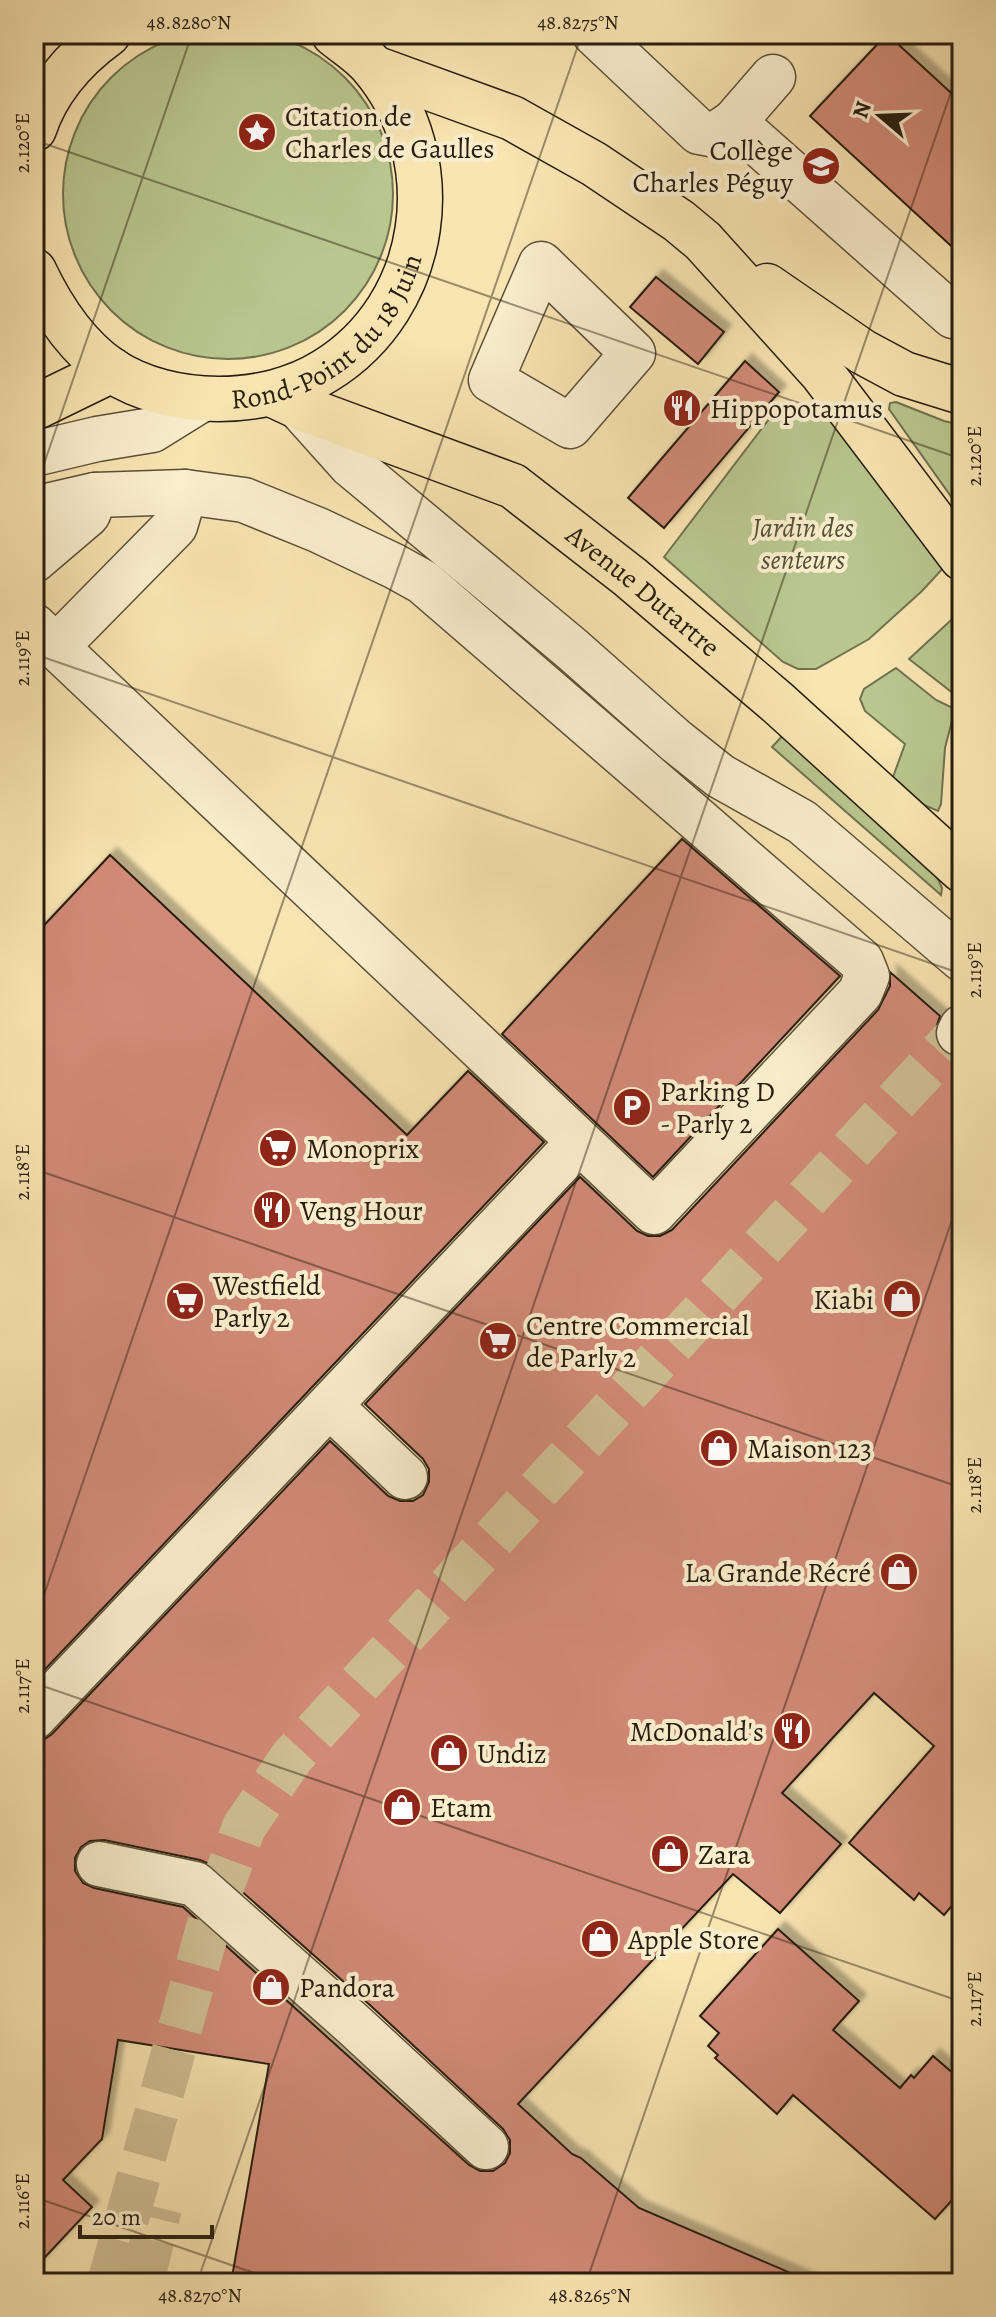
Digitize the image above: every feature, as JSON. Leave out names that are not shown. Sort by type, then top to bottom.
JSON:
[{"type":"main road","points":[[34,129],[39,114],[60,79],[87,49],[108,34]]},
{"type":"main road","points":[[360,49],[512,118],[594,164],[863,352],[904,374],[962,392]]},
{"type":"main road","name":"Rond-Point du 18 Juin","points":[[34,271],[51,307],[79,342],[112,370],[156,390],[202,399],[285,400],[370,334],[402,286],[420,230],[420,172],[404,117],[360,49]]},
{"type":"main road","points":[[703,241],[822,373],[962,558]]},
{"type":"main road","points":[[34,408],[112,370]]},
{"type":"main road","name":"Avenue Dutartre","points":[[285,400],[513,486],[630,577],[777,702],[962,870]]},
{"type":"lane","points":[[595,34],[699,132],[715,135],[734,122],[773,77]]},
{"type":"lane","points":[[734,122],[953,316]]},
{"type":"lane","points":[[34,454],[152,430],[202,399]]},
{"type":"lane","points":[[285,400],[351,465],[572,649],[676,741],[720,776],[802,822],[962,959]]},
{"type":"lane","points":[[34,509],[95,495],[185,492],[244,500],[394,566],[423,582],[861,961],[867,976],[860,993],[654,1212],[45,637],[175,526],[185,492]]},
{"type":"lane","points":[[34,560],[88,514],[95,495]]},
{"type":"lane","points":[[34,1717],[579,1142]]},
{"type":"lane","points":[[330,1406],[405,1477]]},
{"type":"lane","points":[[99,1864],[195,1884],[486,2147]]},
{"type":"green space","points":[[228,29],[276,36],[291,42],[319,57],[344,78],[365,103],[380,131],[386,146],[393,194],[386,242],[380,257],[365,285],[344,310],[319,331],[291,346],[276,352],[228,359],[180,352],[165,346],[137,331],[112,310],[91,285],[76,257],[70,242],[63,194],[70,146],[76,131],[91,103],[112,78],[137,57],[165,42],[180,36]]},
{"type":"green space","points":[[896,402],[962,425],[962,512],[889,409],[890,403]]},
{"type":"green space","name":"Jardin des senteurs","points":[[795,404],[807,418],[826,407],[946,565],[869,639],[816,669],[798,669],[783,662],[664,557],[779,406]]},
{"type":"green space","points":[[962,610],[962,686],[958,697],[909,659]]},
{"type":"green space","points":[[896,668],[936,700],[955,709],[945,748],[938,811],[924,805],[893,777],[905,744],[865,711],[860,699],[864,689]]},
{"type":"green space","points":[[785,733],[918,854],[938,879],[941,895],[772,747]]},
{"type":"building","points":[[887,34],[962,103],[962,256],[810,116]]},
{"type":"building","points":[[656,277],[724,332],[698,364],[630,307]]},
{"type":"building","points":[[745,361],[779,392],[664,528],[628,498]]},
{"type":"building","points":[[682,839],[840,976],[653,1177],[502,1034]]},
{"type":"building","name":"Westfield Parly 2","points":[[110,855],[407,1135],[468,1071],[544,1142],[34,1681],[34,936]]},
{"type":"building","points":[[890,972],[940,1016],[934,1034],[939,1047],[949,1056],[962,1058],[962,1894],[944,1915],[919,1893],[914,1900],[849,1843],[934,1746],[874,1693],[782,1793],[841,1844],[780,1913],[733,1874],[518,2104],[572,2154],[581,2158],[639,2208],[814,2283],[231,2283],[269,2064],[118,2040],[102,2139],[63,2180],[92,2207],[34,2269],[34,1741],[42,1741],[52,1734],[330,1441],[388,1496],[400,1501],[413,1501],[423,1495],[429,1482],[429,1469],[423,1459],[365,1404],[580,1177],[637,1231],[648,1236],[660,1236],[672,1230],[878,1010],[890,986]],"holes":[[[104,1840],[212,1865],[371,2006],[503,2129],[510,2140],[510,2153],[505,2163],[493,2171],[480,2171],[469,2165],[183,1907],[94,1888],[83,1883],[75,1871],[75,1858],[81,1847],[90,1841]]]},
{"type":"building","points":[[778,1929],[859,2001],[833,2030],[900,2088],[911,2075],[914,2078],[933,2056],[962,2081],[962,2189],[935,2219],[793,2095],[777,2114],[715,2058],[718,2055],[708,2046],[719,2033],[700,2016]]},
{"type":"tunnel","points":[[109,2283],[211,1917],[244,1827],[292,1757],[959,1033]]},
{"type":"tunnel","points":[[142,2283],[160,2208]]},
{"type":"place","name":"Citation de Charles de Gaulles","points":[[257,132]]},
{"type":"place","name":"Collège Charles Péguy","points":[[821,166]]},
{"type":"place","name":"Hippopotamus","points":[[682,408]]},
{"type":"place","name":"Parking D - Parly 2","points":[[632,1107]]},
{"type":"place","name":"Monoprix","points":[[278,1148]]},
{"type":"place","name":"Veng Hour","points":[[272,1210]]},
{"type":"place","name":"Kiabi","points":[[902,1299]]},
{"type":"place","name":"Westfield Parly 2","points":[[185,1301]]},
{"type":"place","name":"Centre Commercial de Parly 2","points":[[498,1341]]},
{"type":"place","name":"Maison 123","points":[[719,1448]]},
{"type":"place","name":"La Grande Récré","points":[[899,1572]]},
{"type":"place","name":"McDonald's","points":[[792,1731]]},
{"type":"place","name":"Undiz","points":[[449,1753]]},
{"type":"place","name":"Etam","points":[[402,1807]]},
{"type":"place","name":"Zara","points":[[670,1854]]},
{"type":"place","name":"Apple Store","points":[[600,1939]]},
{"type":"place","name":"Pandora","points":[[271,1987]]}]
